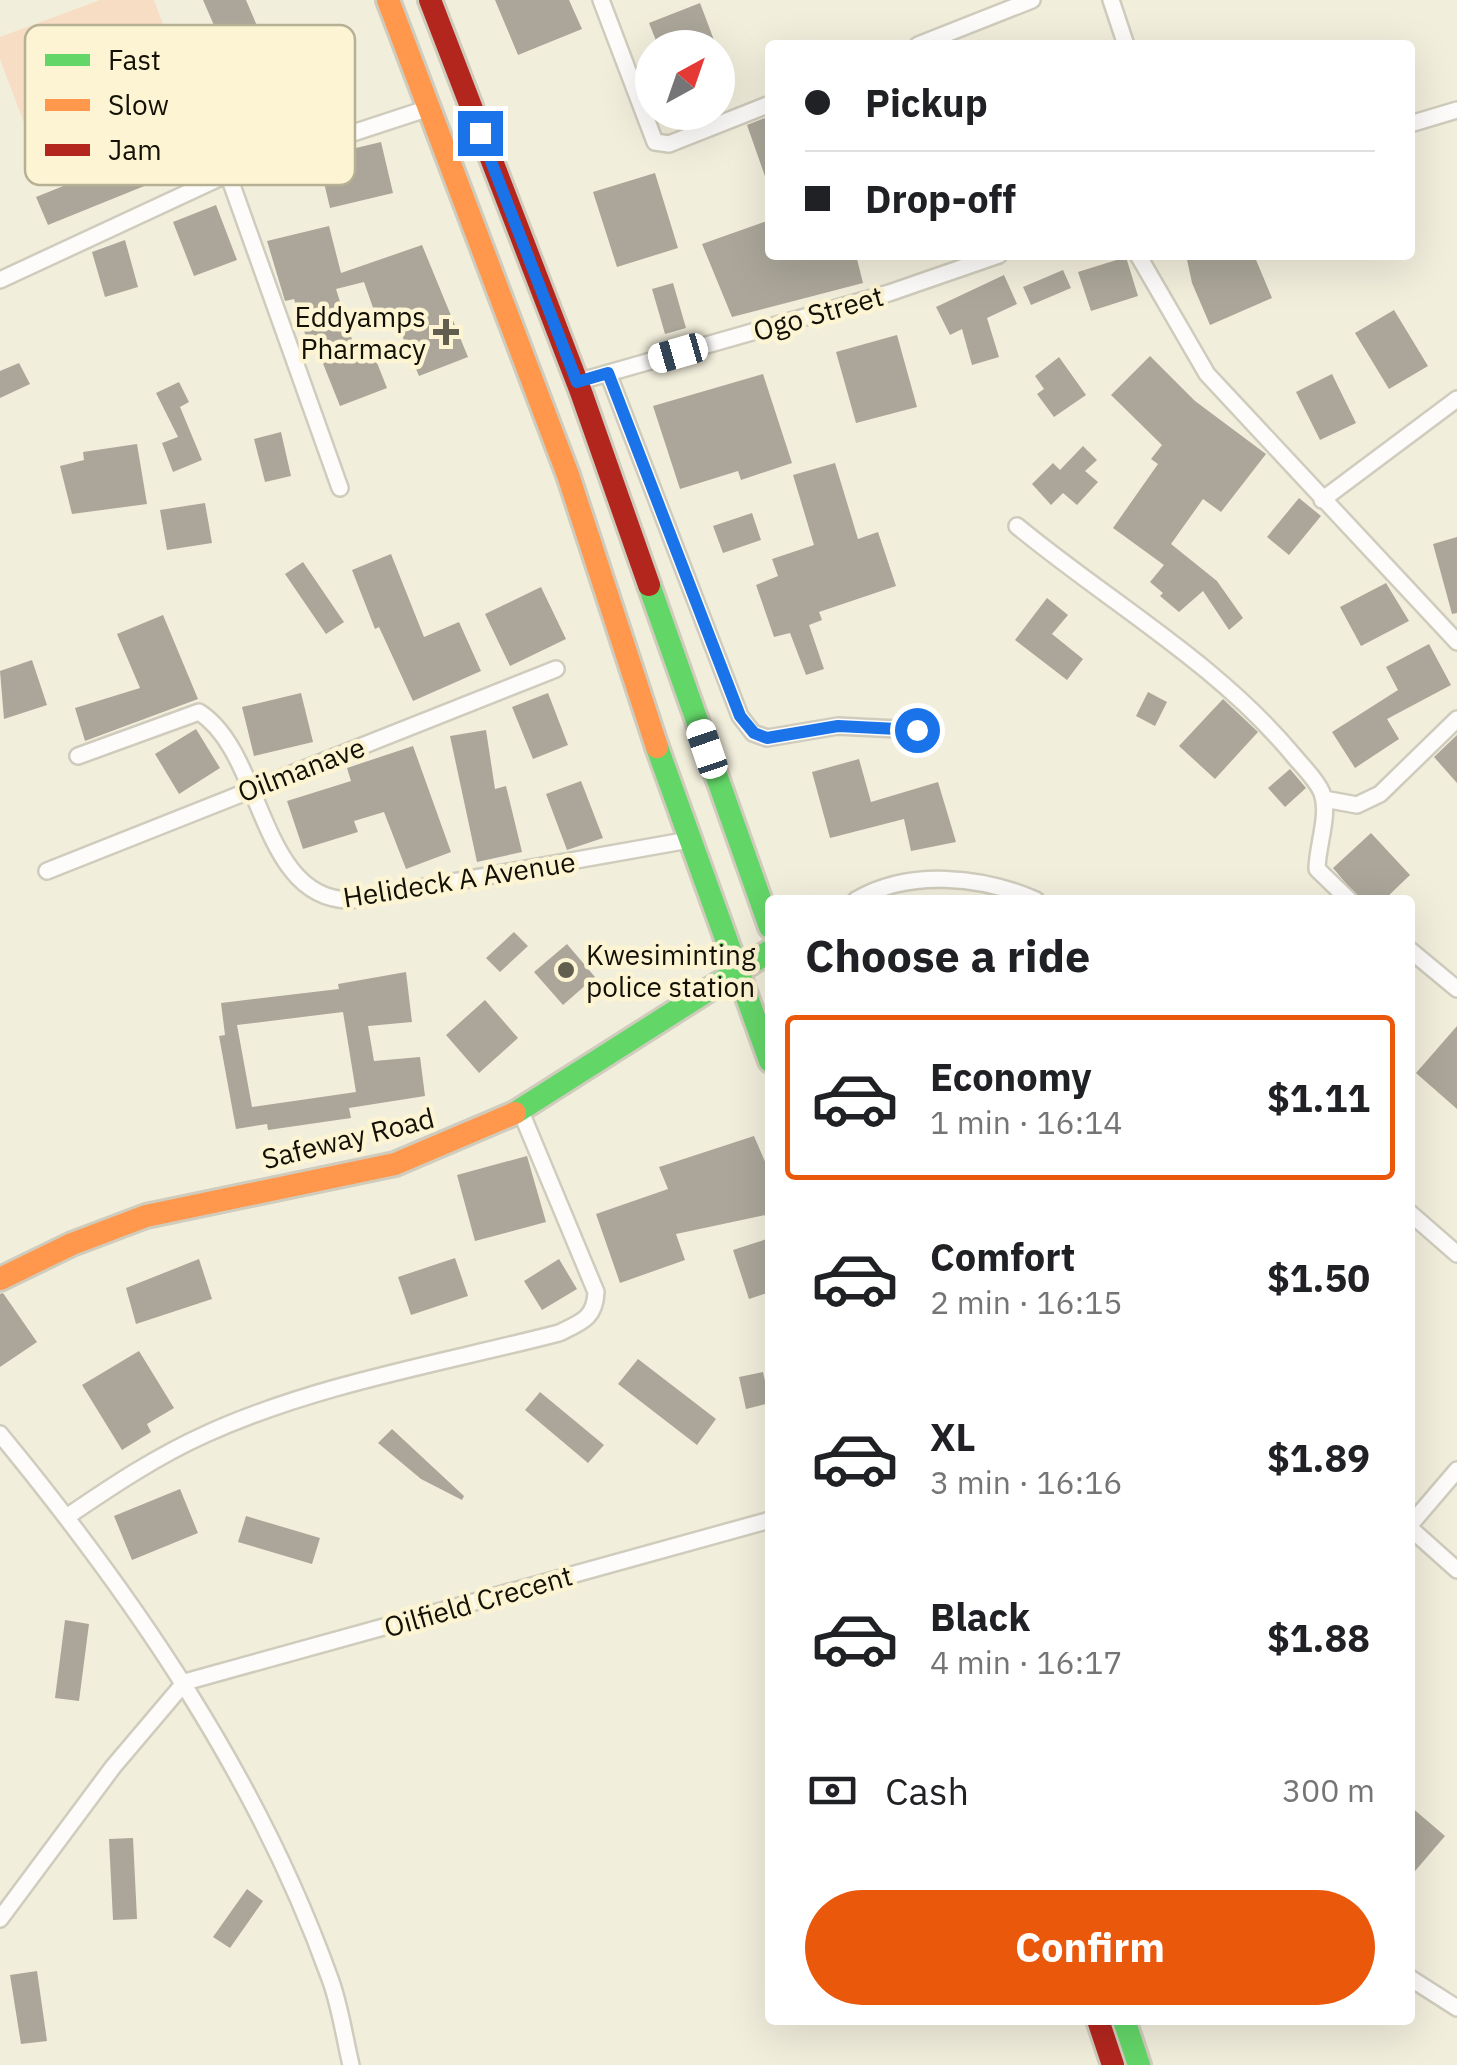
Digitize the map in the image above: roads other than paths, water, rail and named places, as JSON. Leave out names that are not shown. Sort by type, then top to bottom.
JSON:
[{"type":"main road","points":[[388,0],[568,474],[626,663],[765,1047]]},
{"type":"main road","points":[[430,0],[577,382],[765,913]]},
{"type":"main road","name":"Safeway Road","points":[[0,1279],[114,1225],[195,1202],[418,1156],[521,1112],[612,1058],[765,955]]},
{"type":"main road","points":[[1100,2025],[1113,2065]]},
{"type":"main road","points":[[1126,2025],[1139,2065]]},
{"type":"street","points":[[601,0],[655,142],[669,144],[765,106]]},
{"type":"street","points":[[931,40],[1032,0]]},
{"type":"street","points":[[1111,0],[1124,40]]},
{"type":"street","points":[[355,132],[429,108]]},
{"type":"street","points":[[1415,123],[1457,110]]},
{"type":"street","points":[[0,280],[204,185]]},
{"type":"street","points":[[232,185],[340,488]]},
{"type":"street","name":"Ogo Street","points":[[577,382],[890,293],[985,260]]},
{"type":"street","points":[[1141,260],[1208,374],[1457,642]]},
{"type":"street","points":[[608,373],[740,716],[754,733],[767,738],[838,726],[917,730]]},
{"type":"street","points":[[1322,500],[1457,399]]},
{"type":"street","points":[[1017,526],[1092,588],[1159,630],[1276,735],[1324,798],[1357,805],[1380,794],[1457,719]]},
{"type":"street","name":"Oilmanave","points":[[47,871],[556,669]]},
{"type":"street","name":"Helideck A Avenue","points":[[78,756],[199,712],[211,720],[251,788],[292,874],[328,900],[351,900],[689,840]]},
{"type":"street","points":[[1324,798],[1318,869],[1344,895]]},
{"type":"street","points":[[867,895],[892,883],[920,880],[988,885],[1020,895]]},
{"type":"street","points":[[1415,954],[1457,989]]},
{"type":"street","points":[[68,1516],[137,1470],[207,1433],[282,1406],[560,1333],[589,1318],[595,1310],[596,1292],[521,1112]]},
{"type":"street","points":[[1415,1217],[1457,1254]]},
{"type":"street","points":[[0,1434],[68,1516],[186,1682],[286,1872],[331,1979],[351,2065]]},
{"type":"street","points":[[1415,1521],[1457,1470]]},
{"type":"street","name":"Oilfield Crecent","points":[[186,1682],[765,1521]]},
{"type":"street","points":[[1415,1532],[1457,1570]]},
{"type":"street","points":[[0,1919],[113,1768],[186,1682]]},
{"type":"street","points":[[1415,1981],[1457,2008]]},
{"type":"place","name":"Eddyamps Pharmacy","points":[[446,332]]},
{"type":"place","name":"Kwesiminting police station","points":[[566,970]]}]
